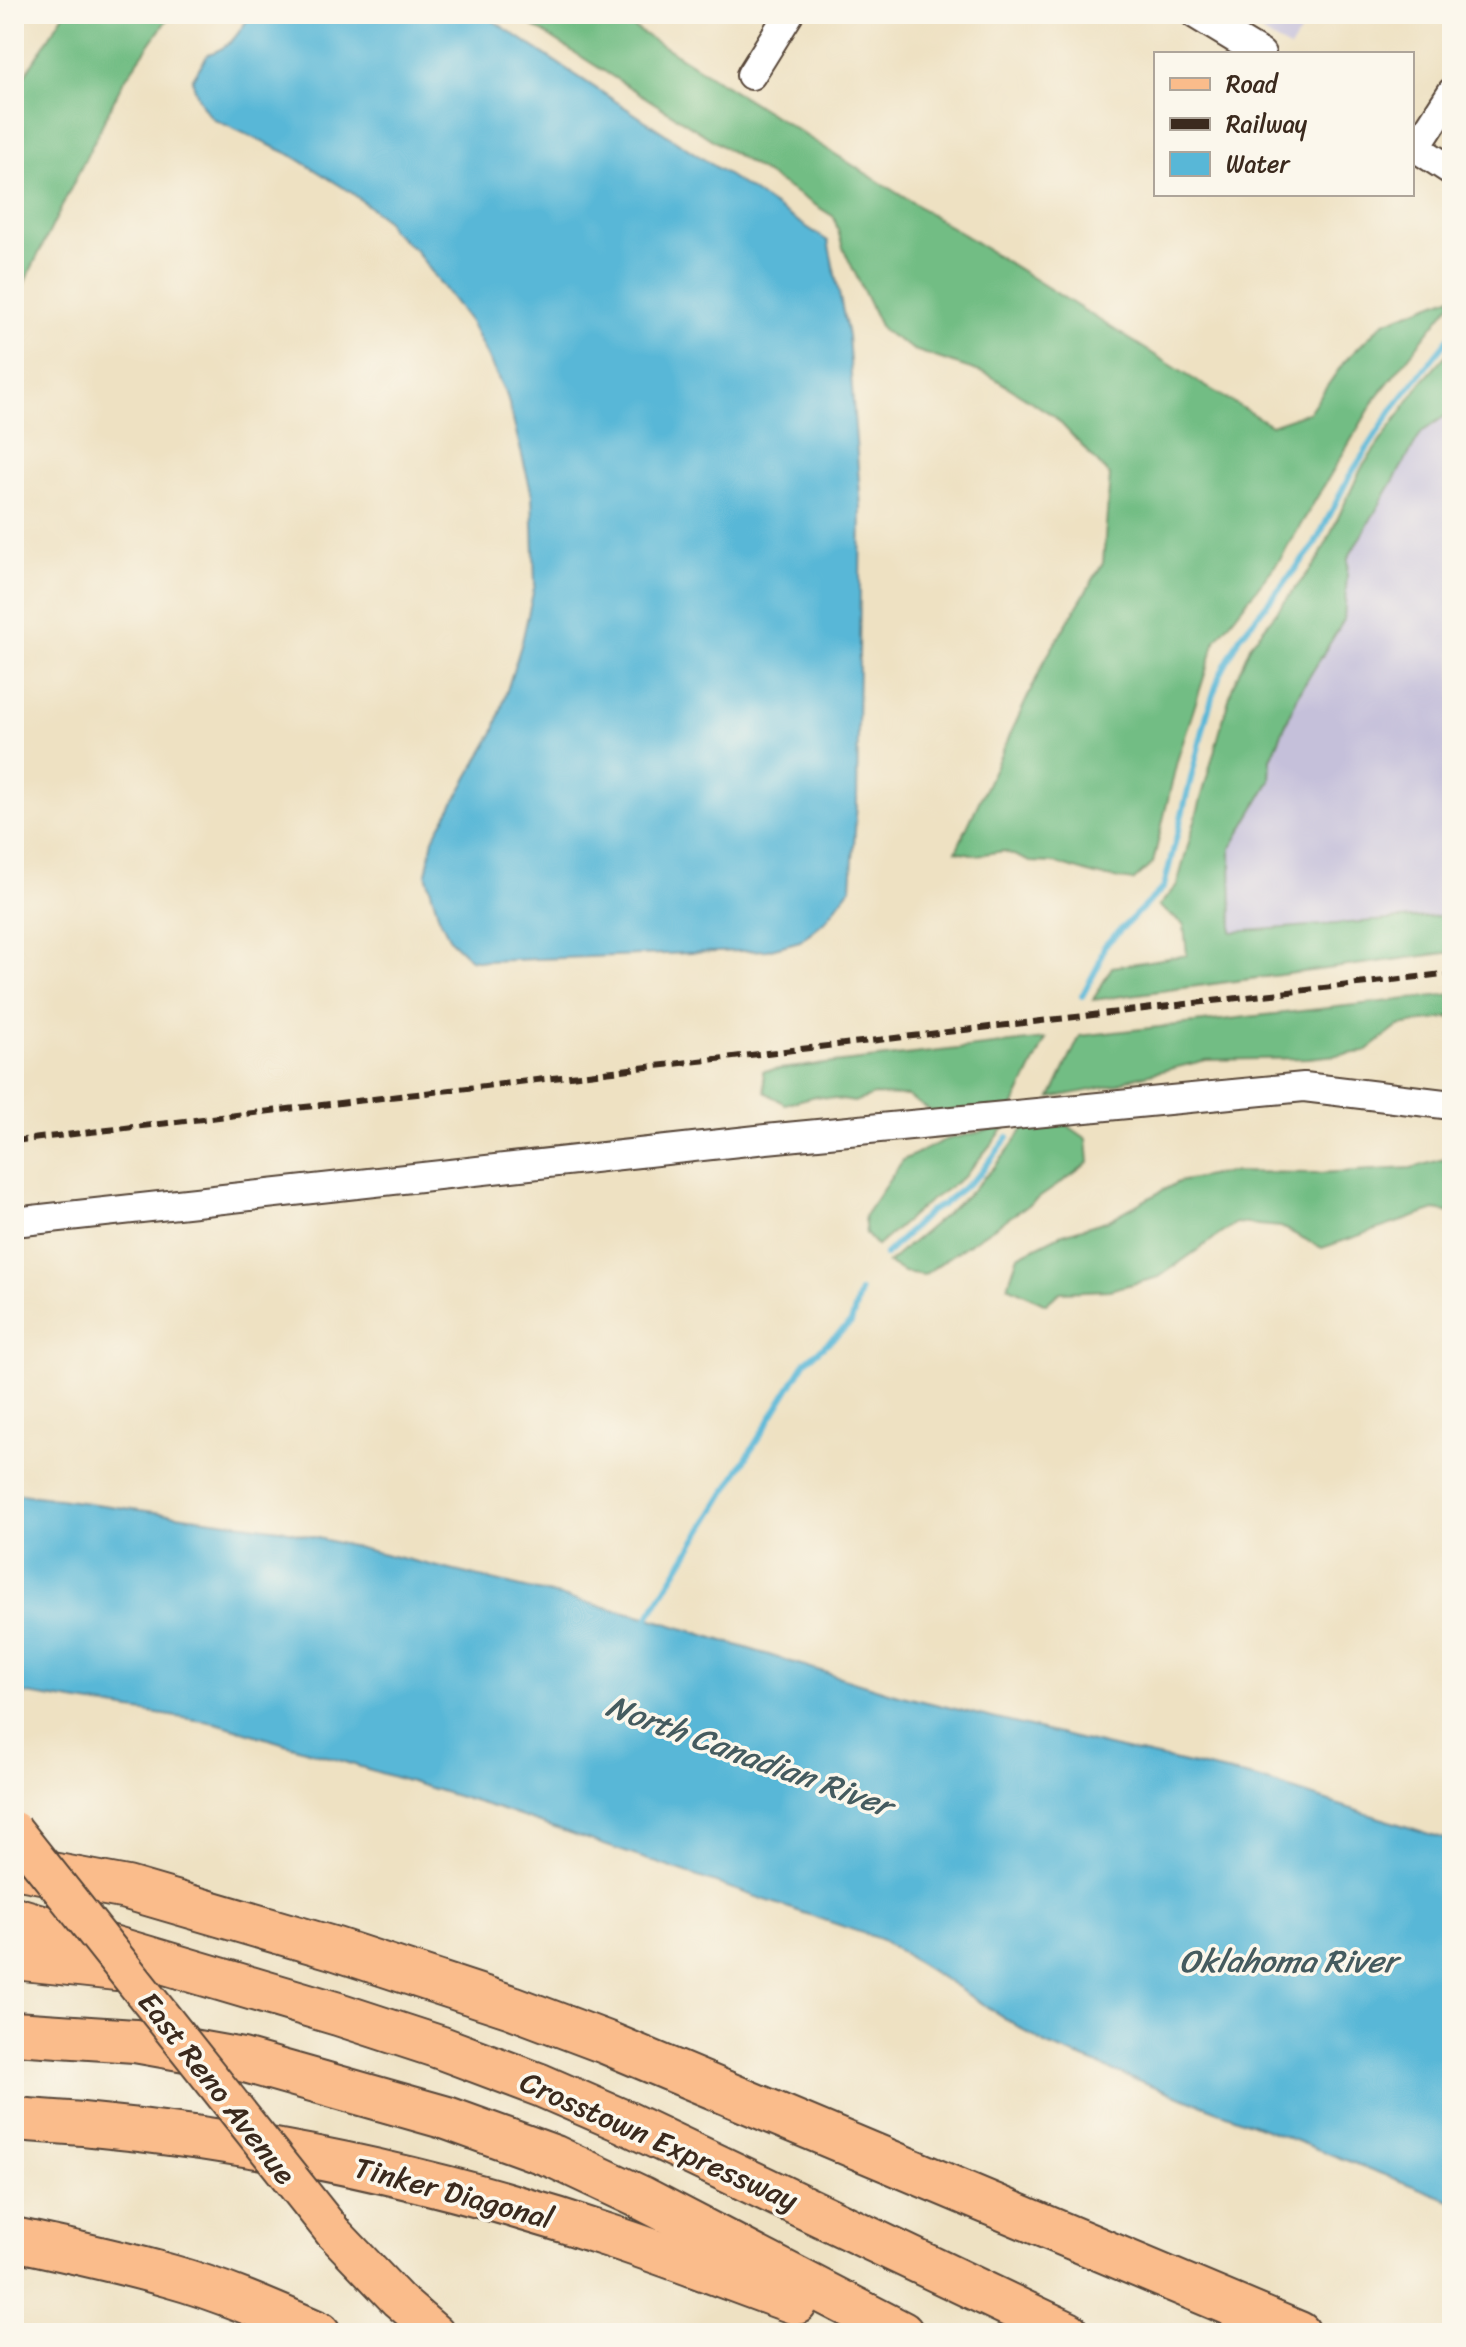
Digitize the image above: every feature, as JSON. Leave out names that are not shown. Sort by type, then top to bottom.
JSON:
[{"type":"highway","points":[[14,1867],[127,1888],[336,1949],[512,2007],[605,2042],[1299,2333]]},
{"type":"highway","points":[[14,1918],[236,1984]]},
{"type":"highway","points":[[14,1958],[236,1984]]},
{"type":"highway","name":"Crosstown Expressway","points":[[236,1984],[439,2047],[540,2085],[639,2128],[1068,2333]]},
{"type":"highway","points":[[14,2033],[135,2041],[242,2060],[447,2118],[555,2157],[902,2333]]},
{"type":"highway","name":"Tinker Diagonal","points":[[14,2119],[92,2123],[188,2135],[327,2160],[470,2194],[618,2238],[878,2333]]},
{"type":"highway","points":[[14,2239],[107,2258],[173,2276],[319,2333]]},
{"type":"main road","name":"East Reno Avenue","points":[[14,1830],[333,2232],[398,2300],[436,2333]]},
{"type":"street","points":[[751,75],[789,14]]},
{"type":"street","points":[[1195,14],[1258,52]]},
{"type":"street","points":[[1452,92],[1414,146],[1452,171]]},
{"type":"street","points":[[14,1222],[766,1139],[1304,1087],[1452,1105]]},
{"type":"shaded area","points":[[1232,14],[1312,14],[1290,49]]},
{"type":"shaded area","points":[[1445,416],[1452,416],[1452,915],[1232,932],[1231,848],[1270,781],[1271,759],[1298,695],[1344,620],[1348,558],[1422,432]]},
{"type":"green space","points":[[64,14],[171,14],[123,82],[14,304],[14,92]]},
{"type":"green space","points":[[514,14],[612,14],[1271,425],[1309,412],[1344,362],[1384,322],[1452,296],[1452,302],[1376,398],[1281,558],[1216,640],[1177,761],[1153,863],[1133,881],[1095,875],[1055,863],[1030,862],[1004,851],[977,855],[956,851],[1045,660],[1103,563],[1110,476],[1054,416],[989,375],[914,350],[882,330],[843,248],[834,217]]},
{"type":"green space","points":[[1452,348],[1452,416],[1445,416],[1422,432],[1348,558],[1344,620],[1298,695],[1271,759],[1270,781],[1231,848],[1232,932],[1452,915],[1452,952],[1093,1000],[1112,967],[1187,955],[1184,925],[1159,906],[1177,885],[1232,688],[1251,644],[1318,560],[1361,469],[1422,382]]},
{"type":"green space","points":[[1452,994],[1452,1017],[1399,1026],[1365,1052],[1308,1058],[1206,1060],[1116,1085],[1051,1098],[1080,1036]]},
{"type":"green space","points":[[1046,1039],[1013,1107],[934,1113],[907,1096],[874,1095],[854,1102],[816,1096],[785,1104],[765,1092],[763,1071]]},
{"type":"green space","points":[[1064,1123],[1087,1139],[1089,1162],[924,1275],[904,1272],[888,1263],[981,1182],[1013,1145],[1026,1124]]},
{"type":"green space","points":[[1006,1126],[965,1176],[928,1202],[877,1246],[866,1234],[864,1217],[903,1160],[945,1140]]},
{"type":"green space","points":[[1452,1157],[1452,1213],[1435,1210],[1322,1248],[1281,1227],[1236,1223],[1159,1277],[1109,1290],[1060,1292],[1046,1304],[1008,1286],[1018,1256],[1060,1235],[1109,1220],[1178,1182],[1229,1172],[1319,1173],[1411,1168]]},
{"type":"water","points":[[251,14],[483,14],[828,241],[848,336],[861,507],[857,803],[851,887],[826,920],[800,941],[767,950],[484,961],[470,959],[451,941],[439,917],[426,874],[433,839],[494,732],[522,642],[535,584],[532,495],[507,396],[470,322],[415,250],[390,229],[387,221],[352,193],[291,155],[215,120],[203,107],[192,80],[208,54],[228,44]]},
{"type":"water","name":"Oklahoma River","points":[[14,1493],[280,1529],[646,1617],[898,1695],[1258,1779],[1452,1841],[1452,2201],[1047,2045],[880,1939],[496,1808],[216,1723],[14,1692]]},
{"type":"waterway","points":[[1082,996],[1099,964],[1104,946],[1164,887],[1207,714],[1219,677],[1240,637],[1314,546],[1349,477],[1395,406],[1452,334]]},
{"type":"waterway","points":[[885,1255],[930,1211],[979,1175],[1008,1137]]},
{"type":"waterway","points":[[644,1624],[806,1361],[851,1323],[860,1292]]},
{"type":"railway","points":[[14,1141],[1452,973]]},
{"type":"water label","name":"North Canadian River","points":[[749,1756]]}]
